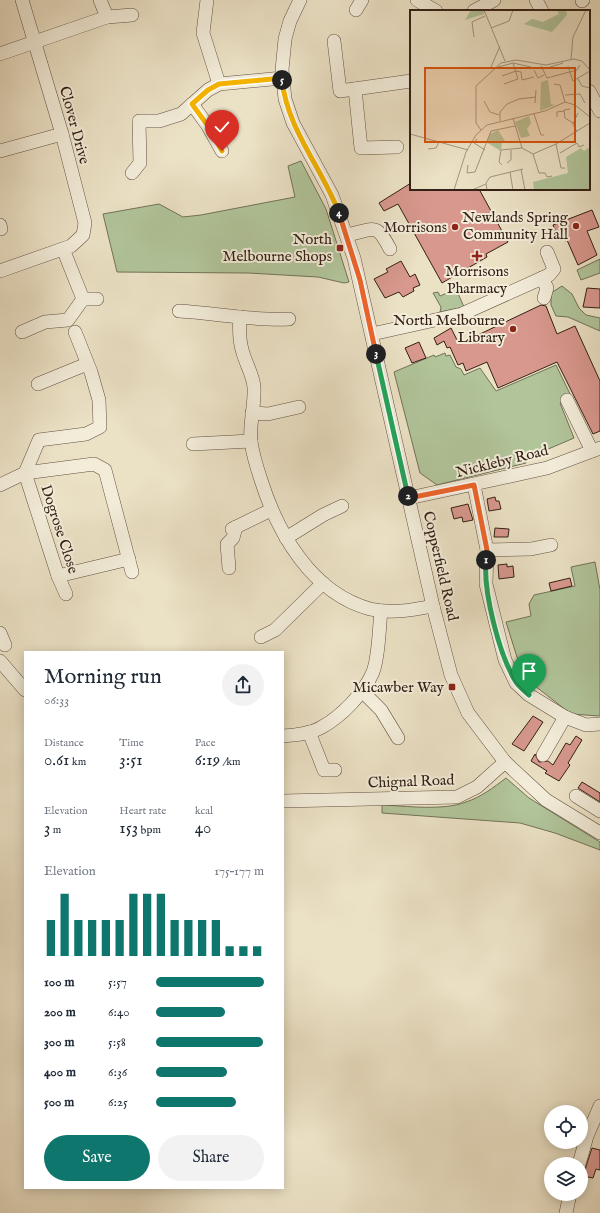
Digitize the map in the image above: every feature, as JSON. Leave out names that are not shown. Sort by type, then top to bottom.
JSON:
[{"type":"street","name":"Clover Drive","points":[[0,271],[71,246],[83,235],[85,222],[62,134],[22,0]]},
{"type":"street","points":[[100,0],[107,17]]},
{"type":"street","points":[[207,0],[203,33],[219,84]]},
{"type":"street","name":"Copperfield Road","points":[[300,0],[287,29],[282,59],[282,78],[285,99],[293,123],[332,195],[348,235],[360,280],[433,606],[451,675],[468,713],[505,762]]},
{"type":"street","points":[[417,0],[434,10]]},
{"type":"street","points":[[476,10],[494,0]]},
{"type":"street","points":[[536,0],[541,10]]},
{"type":"street","points":[[0,54],[107,17],[132,15]]},
{"type":"street","points":[[334,41],[340,92],[410,81]]},
{"type":"street","points":[[132,173],[140,163],[139,121],[159,121],[181,114],[208,90],[219,84],[282,78]]},
{"type":"street","points":[[355,89],[361,148],[397,147]]},
{"type":"street","points":[[192,104],[208,126],[222,151]]},
{"type":"street","points":[[0,151],[62,134]]},
{"type":"street","points":[[348,235],[373,229],[378,230],[382,233],[390,249]]},
{"type":"street","points":[[62,249],[83,299]]},
{"type":"street","points":[[372,334],[462,314],[549,275],[554,269],[548,252]]},
{"type":"street","points":[[542,278],[547,288],[544,298]]},
{"type":"street","points":[[83,299],[97,299]]},
{"type":"street","points":[[22,332],[46,322],[68,320],[83,299]]},
{"type":"street","points":[[179,312],[289,319]]},
{"type":"street","points":[[240,317],[240,344],[254,386],[251,441],[256,466],[271,510],[286,538],[304,564],[323,583],[352,602],[381,611],[408,610],[433,606]]},
{"type":"street","points":[[25,473],[39,440],[86,434],[100,427],[98,400],[91,372],[75,332]]},
{"type":"street","points":[[38,384],[87,364]]},
{"type":"street","points":[[567,400],[596,449]]},
{"type":"street","points":[[252,413],[268,414],[300,407]]},
{"type":"street","points":[[193,444],[251,441]]},
{"type":"street","name":"Nickleby Road","points":[[409,498],[547,468],[596,449]]},
{"type":"street","points":[[0,484],[25,473],[94,464],[104,470],[130,566],[58,576]]},
{"type":"street","name":"Dogrose Close","points":[[25,473],[58,576],[66,594]]},
{"type":"street","points":[[474,485],[487,550],[486,584],[505,660],[516,683],[529,695],[564,717],[586,725],[600,724]]},
{"type":"street","points":[[286,538],[323,515],[342,506]]},
{"type":"street","points":[[229,568],[228,544],[233,538],[234,528],[271,510]]},
{"type":"street","points":[[487,550],[531,549],[551,545]]},
{"type":"street","points":[[261,637],[275,630],[323,583]]},
{"type":"street","points":[[284,736],[309,732],[321,728],[341,713],[362,691],[373,671],[381,611]]},
{"type":"street","points":[[0,633],[5,646]]},
{"type":"street","points":[[0,661],[24,689]]},
{"type":"street","points":[[362,691],[381,710],[398,738]]},
{"type":"street","points":[[543,755],[564,717]]},
{"type":"street","points":[[309,732],[324,770],[335,770]]},
{"type":"street","points":[[505,762],[546,800],[600,833]]},
{"type":"street","name":"Chignal Road","points":[[284,801],[457,797],[477,787],[505,762]]},
{"type":"street","points":[[576,796],[600,811]]},
{"type":"street","points":[[581,1157],[587,1136],[600,1106]]},
{"type":"street","points":[[566,1213],[569,1201]]},
{"type":"green space","points":[[301,161],[326,209],[349,282],[344,283],[318,277],[248,273],[117,272],[103,214],[159,204],[183,217],[295,197],[288,166]]},
{"type":"green space","points":[[600,259],[600,273],[581,280],[577,270]]},
{"type":"green space","points":[[562,286],[572,294],[579,308],[586,315],[600,318],[600,331],[568,317],[556,316],[551,305],[551,293]]},
{"type":"green space","points":[[456,289],[464,307],[440,312],[441,307],[433,293],[438,292],[440,296]]},
{"type":"green space","points":[[445,353],[446,356],[450,355],[456,367],[461,369],[464,375],[480,368],[496,391],[556,365],[572,398],[560,403],[574,438],[525,459],[526,463],[437,485],[420,473],[394,372],[434,355],[435,357]]},
{"type":"green space","points":[[595,562],[600,590],[600,716],[571,714],[535,686],[522,673],[506,622],[531,616],[529,604],[534,595],[575,586],[571,567]]},
{"type":"green space","points":[[506,778],[529,798],[600,842],[600,850],[555,833],[520,823],[382,813],[382,805],[436,807],[457,805],[482,795]]},
{"type":"building","name":"Morrisons","points":[[410,184],[410,190],[480,190],[508,242],[486,254],[487,257],[442,283],[398,204],[384,211],[379,203]]},
{"type":"building","points":[[592,210],[599,227],[587,231],[597,255],[578,265],[567,240],[565,241],[562,234],[557,236],[553,225]]},
{"type":"building","points":[[401,261],[410,277],[415,274],[420,285],[413,288],[414,291],[403,297],[399,292],[385,298],[374,279],[388,272],[386,269]]},
{"type":"building","points":[[587,288],[600,289],[600,308],[583,307]]},
{"type":"building","points":[[541,305],[546,306],[557,334],[575,326],[600,381],[600,431],[593,434],[557,362],[498,388],[487,362],[466,371],[463,363],[458,365],[450,347],[447,348],[444,341],[437,345],[434,338],[451,328],[459,344]]},
{"type":"building","points":[[419,342],[426,358],[412,363],[405,348]]},
{"type":"building","points":[[495,497],[496,501],[499,501],[501,509],[489,511],[487,499]]},
{"type":"building","points":[[468,504],[473,520],[463,522],[462,517],[454,519],[451,508]]},
{"type":"building","points":[[495,528],[509,529],[508,537],[494,537]]},
{"type":"building","points":[[507,564],[507,567],[513,566],[514,577],[499,579],[498,565]]},
{"type":"building","points":[[570,578],[572,586],[551,591],[549,583]]},
{"type":"building","points":[[533,716],[543,722],[524,751],[512,744]]},
{"type":"building","points":[[576,736],[582,740],[568,763],[570,765],[559,781],[545,773],[547,771],[531,761],[535,754],[539,762],[548,761],[553,765],[566,743],[570,745]]},
{"type":"building","points":[[582,782],[600,793],[600,802],[578,788]]},
{"type":"building","points":[[592,1148],[600,1150],[600,1170],[596,1169],[593,1178],[588,1177],[588,1160]]},
{"type":"place","name":"Newlands Spring Community Hall","points":[[576,226]]},
{"type":"place","name":"Morrisons","points":[[455,227]]},
{"type":"place","name":"North Melbourne Shops","points":[[340,248]]},
{"type":"place","name":"Morrisons Pharmacy","points":[[477,256]]},
{"type":"place","name":"North Melbourne Library","points":[[513,329]]},
{"type":"place","name":"Micawber Way","points":[[452,687]]},
{"type":"route","points":[[222,151],[208,126],[192,104],[208,90],[219,84],[282,78],[285,99],[293,123],[332,195],[350,243],[360,280],[409,498],[474,485],[481,512],[487,550],[486,584],[494,620],[505,660],[516,683],[529,695]]}]
